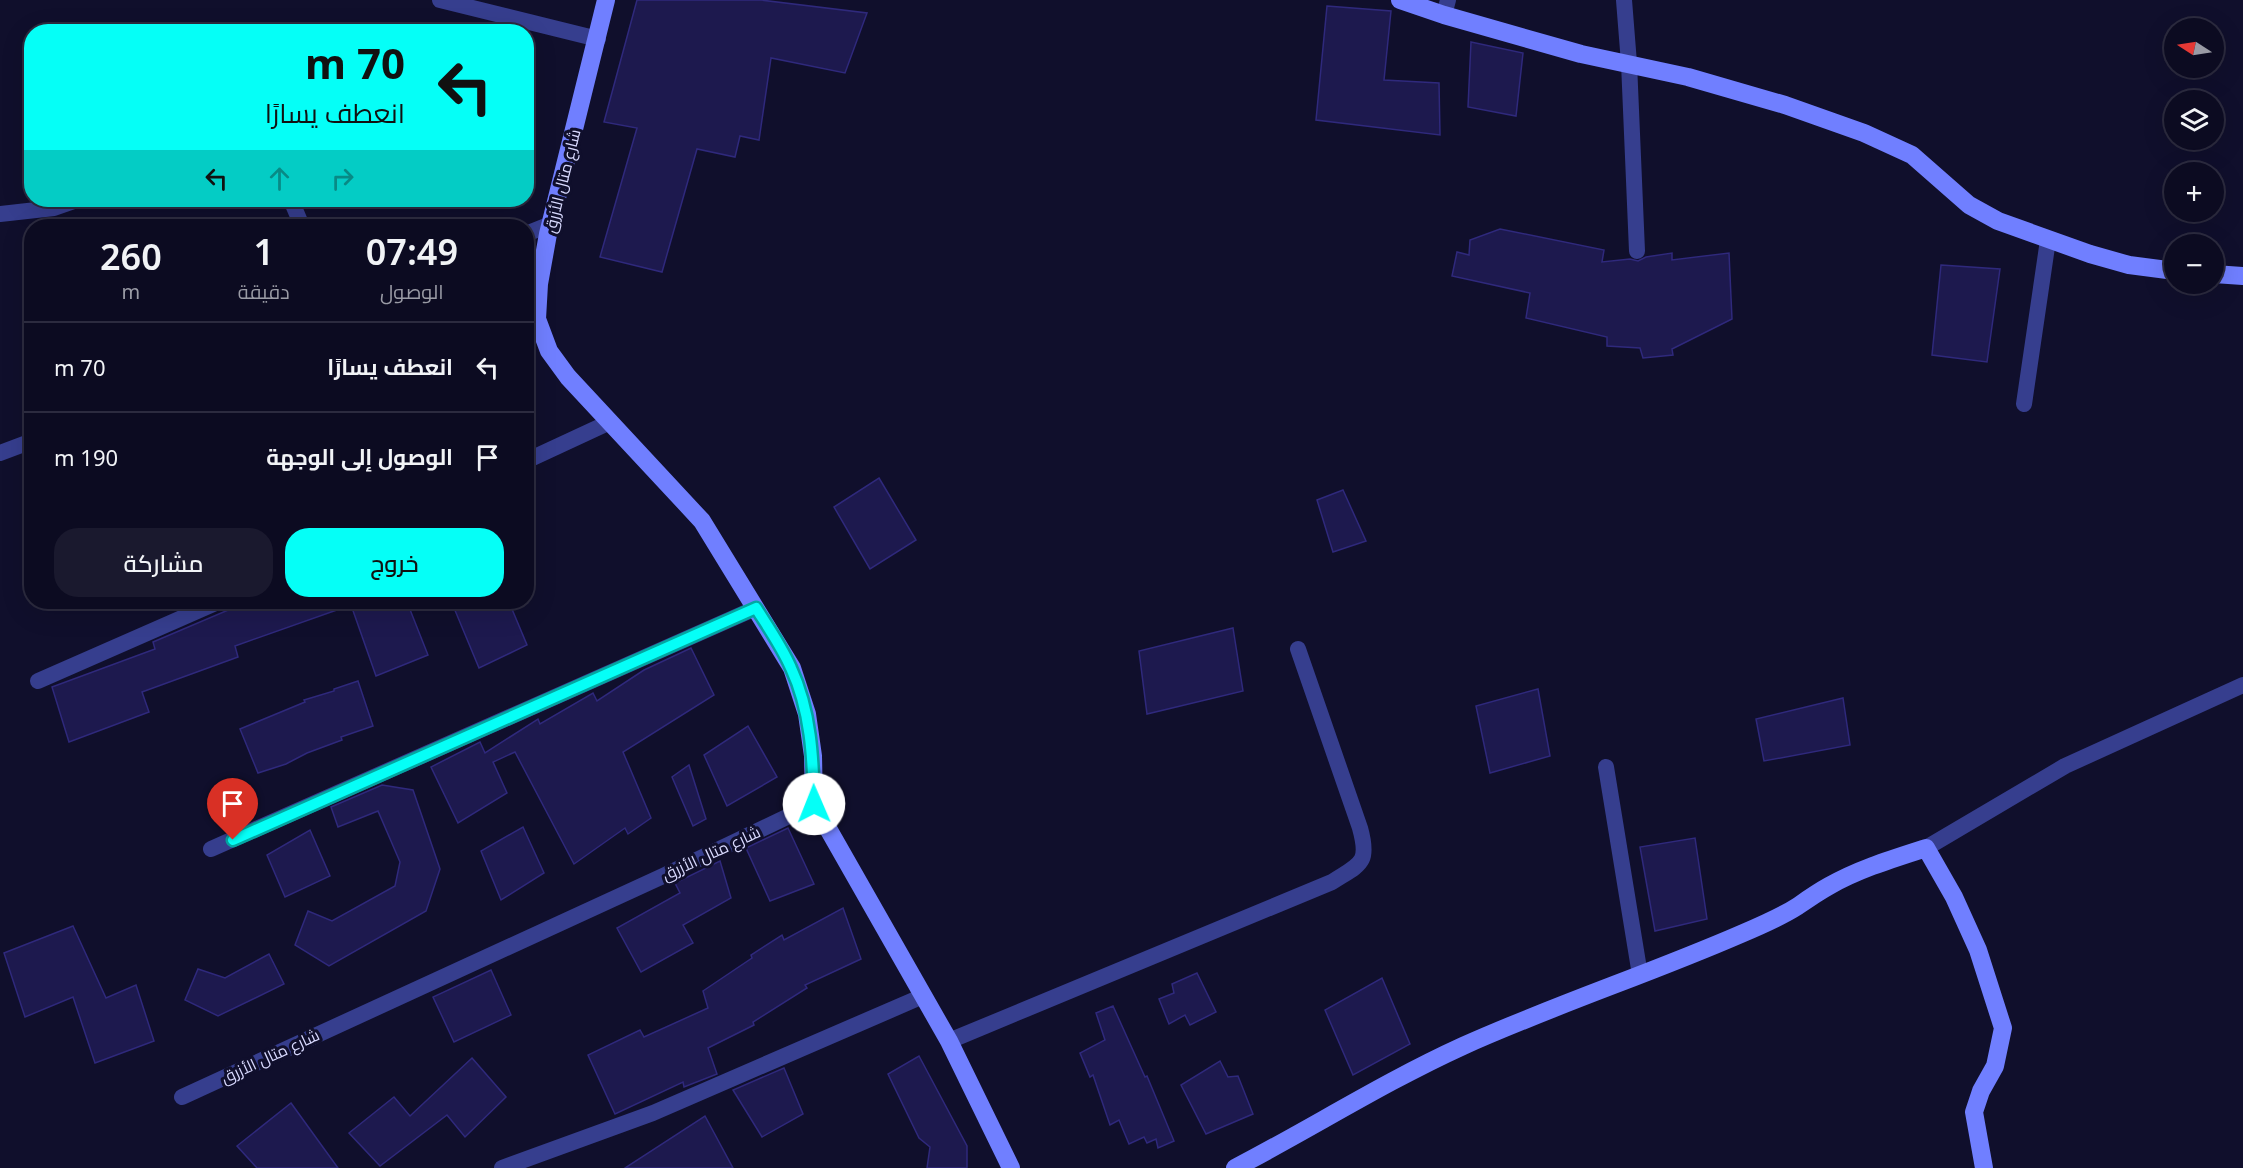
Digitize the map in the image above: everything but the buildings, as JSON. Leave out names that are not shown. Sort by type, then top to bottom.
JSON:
[{"type":"street","points":[[440,0],[598,39]]},
{"type":"street","name":"شارع متال الأزرق","points":[[182,1097],[814,804],[813,756],[807,714],[792,668],[702,521],[568,377],[549,351],[537,319],[539,284],[551,224],[606,0]]},
{"type":"street","points":[[1400,0],[1446,8],[1581,54],[1688,77],[1864,133],[1912,155],[1969,205],[1998,221],[2048,240],[2129,264],[2164,269]]},
{"type":"street","points":[[1623,0],[1629,63],[1637,251]]},
{"type":"street","points":[[0,214],[57,207]]},
{"type":"street","points":[[534,231],[551,224]]},
{"type":"street","points":[[2024,404],[2048,240]]},
{"type":"street","points":[[2224,275],[2243,276]]},
{"type":"street","points":[[534,457],[610,422]]},
{"type":"street","points":[[0,453],[24,444]]},
{"type":"street","points":[[211,849],[756,608]]},
{"type":"street","points":[[38,681],[202,609]]},
{"type":"street","points":[[949,1041],[1332,882],[1362,861],[1365,854],[1360,828],[1298,649]]},
{"type":"street","points":[[1235,1168],[1321,1122],[1378,1088],[1461,1047],[1577,998],[1744,933],[1796,907],[1860,870],[1926,848],[2065,766],[2243,685]]},
{"type":"street","points":[[1606,766],[1640,975]]},
{"type":"street","points":[[814,804],[949,1041],[1011,1168]]},
{"type":"street","points":[[1926,848],[1954,897],[1978,951],[2003,1028],[1995,1066],[1981,1091],[1974,1112],[1984,1168]]},
{"type":"street","points":[[502,1168],[653,1113],[923,996]]},
{"type":"route","points":[[233,840],[756,608],[792,668],[807,714],[813,756],[814,804]]}]
